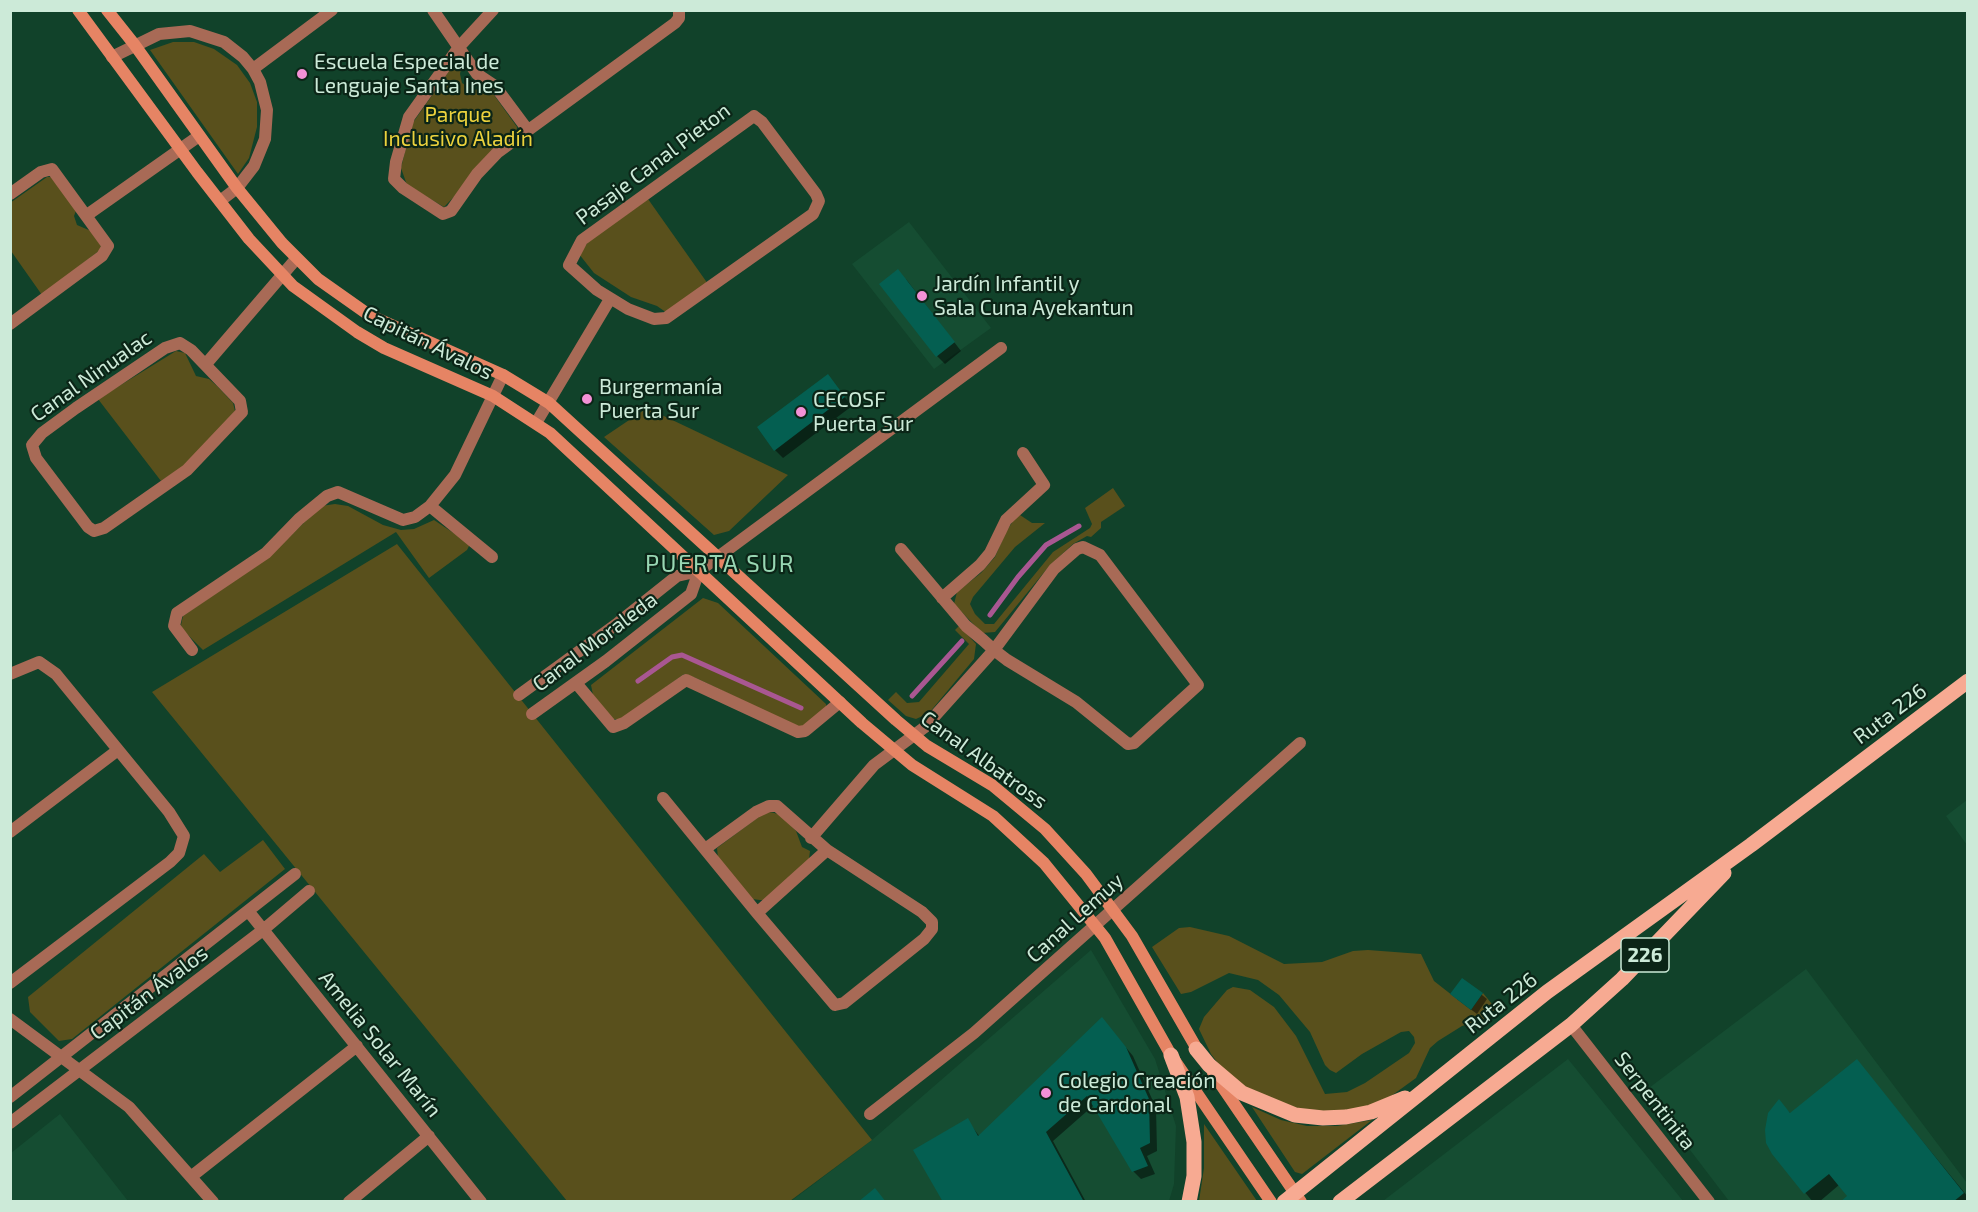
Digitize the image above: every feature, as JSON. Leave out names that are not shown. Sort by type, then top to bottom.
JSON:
[{"type":"main road","name":"Ruta 226","points":[[1293,1199],[1431,1084],[1547,992],[1751,845],[1968,681]]},
{"type":"main road","name":"Ruta 226","points":[[1340,1202],[1570,1025],[1622,979],[1751,845]]},
{"type":"main road","points":[[1196,1049],[1209,1065],[1242,1093],[1280,1110],[1304,1117],[1334,1119],[1371,1112],[1392,1105],[1431,1084]]},
{"type":"main road","points":[[1171,1055],[1187,1097],[1194,1142],[1194,1176],[1189,1202]]},
{"type":"street","name":"Capitán Ávalos","points":[[78,10],[220,201],[282,275],[330,315],[364,336],[493,396],[536,423],[574,453],[699,571]]},
{"type":"street","name":"Capitán Ávalos","points":[[106,10],[134,44],[237,188],[296,259],[330,289],[369,315],[503,375],[549,403],[718,556]]},
{"type":"street","points":[[253,69],[332,10]]},
{"type":"street","points":[[433,10],[477,74],[495,86],[527,129]]},
{"type":"street","points":[[494,10],[459,47],[406,122],[394,179],[438,212],[448,214],[486,163],[527,129],[670,27],[679,18],[679,10]]},
{"type":"street","points":[[112,57],[134,44],[159,34],[197,32],[231,46],[253,69],[264,96],[267,124],[261,153],[237,188],[220,201]]},
{"type":"street","name":"Pasaje Canal Pieton","points":[[754,116],[758,117],[816,194],[819,201],[813,214],[666,318],[654,319],[642,315],[610,299],[568,265],[578,245],[743,121],[754,116]]},
{"type":"street","points":[[87,215],[199,136]]},
{"type":"street","points":[[10,194],[41,172],[52,169],[106,242],[106,253],[10,324]]},
{"type":"street","points":[[206,364],[296,259]]},
{"type":"street","points":[[536,423],[610,299]]},
{"type":"street","name":"Canal Ninualac","points":[[180,343],[187,346],[206,364],[240,401],[243,408],[240,414],[187,470],[104,528],[94,531],[88,527],[36,458],[32,445],[35,439],[76,408],[172,344],[180,343]]},
{"type":"street","name":"Canal Moraleda","points":[[519,695],[618,623],[677,576],[699,571],[1001,348]]},
{"type":"street","points":[[192,650],[174,626],[176,615],[266,553],[303,515],[332,493],[338,492],[403,520],[416,517],[430,506],[455,475],[503,375]]},
{"type":"street","points":[[942,598],[980,565],[990,553],[1006,520],[1044,485],[1023,453]]},
{"type":"street","points":[[430,506],[492,557]]},
{"type":"street","points":[[811,838],[874,765],[914,736],[994,650],[1035,593],[1062,562],[1083,547],[1100,555],[1198,685],[1131,744],[1076,702],[994,650],[966,626],[901,549]]},
{"type":"street","name":"Canal Albatross","points":[[718,556],[914,736],[992,785],[1028,813],[1073,859],[1114,909],[1148,963],[1196,1049],[1285,1180],[1293,1199]]},
{"type":"street","name":"Canal Moraleda","points":[[532,714],[576,683],[690,594],[699,571]]},
{"type":"street","name":"Canal Albatross","points":[[699,571],[894,750],[1004,825],[1057,877],[1116,955],[1171,1055],[1269,1198]]},
{"type":"street","points":[[10,674],[30,664],[39,663],[47,667],[118,750],[179,826],[184,836],[179,853],[10,983]]},
{"type":"street","points":[[576,683],[614,727],[624,723],[686,680],[798,732],[805,731],[840,702]]},
{"type":"street","name":"Canal Lemuy","points":[[870,1114],[974,1033],[1300,743]]},
{"type":"street","points":[[10,832],[118,750]]},
{"type":"street","points":[[663,798],[757,913],[838,1006],[930,933],[932,922],[922,912],[827,850],[780,808],[769,806],[738,824],[705,849]]},
{"type":"street","points":[[757,913],[827,850]]},
{"type":"street","name":"Capitán Ávalos","points":[[10,1097],[295,874]]},
{"type":"street","name":"Capitán Ávalos","points":[[10,1123],[263,930],[309,891]]},
{"type":"street","name":"Amelia Solar Marín","points":[[249,912],[481,1202]]},
{"type":"street","points":[[10,1019],[81,1069],[129,1107],[213,1202]]},
{"type":"street","name":"Serpentinita","points":[[1570,1025],[1708,1202]]},
{"type":"street","points":[[192,1176],[357,1046]]},
{"type":"street","points":[[349,1202],[429,1136]]},
{"type":"shaded area","name":"Jardín Infantil y Sala Cuna Ayekantun","points":[[909,222],[991,328],[934,369],[852,264]]},
{"type":"shaded area","points":[[1967,800],[1967,845],[1946,816]]},
{"type":"shaded area","name":"Colegio Creación de Cardonal","points":[[1091,950],[1155,1059],[1176,1126],[1174,1184],[1169,1201],[790,1202],[872,1140]]},
{"type":"shaded area","points":[[1806,969],[1967,1183],[1967,1201],[1729,1201],[1645,1091]]},
{"type":"shaded area","points":[[1568,1059],[1683,1201],[1383,1201]]},
{"type":"shaded area","points":[[60,1114],[128,1201],[11,1201],[11,1153]]},
{"type":"green space","points":[[173,42],[194,42],[214,49],[237,65],[250,83],[257,102],[257,127],[249,158],[238,174],[150,50]]},
{"type":"green space","name":"Parque Inclusivo Aladín","points":[[462,63],[460,74],[462,83],[473,90],[485,88],[491,91],[517,127],[516,133],[444,207],[407,185],[401,168],[412,124],[452,67]]},
{"type":"green space","points":[[47,177],[51,177],[77,208],[74,216],[77,225],[91,231],[101,246],[100,250],[42,295],[11,251],[10,203]]},
{"type":"green space","points":[[648,199],[708,284],[667,313],[657,306],[631,297],[594,273],[579,254],[589,241]]},
{"type":"green space","points":[[176,351],[185,353],[196,376],[209,379],[217,386],[233,403],[235,411],[187,464],[161,481],[98,399]]},
{"type":"green space","points":[[647,408],[788,475],[729,531],[714,535],[604,437]]},
{"type":"green space","points":[[1113,488],[1125,506],[1101,522],[1101,528],[1091,537],[1087,536],[1073,544],[1050,565],[995,632],[982,633],[954,604],[957,592],[981,573],[995,557],[1015,518],[1020,515],[1032,523],[1045,523],[1015,547],[973,597],[970,604],[975,614],[985,624],[994,624],[1053,552],[1090,528],[1092,524],[1085,508]]},
{"type":"green space","points":[[335,504],[348,506],[383,525],[401,530],[414,529],[434,520],[470,544],[467,550],[429,578],[396,532],[203,650],[183,630],[181,625],[183,616],[270,556],[321,506]]},
{"type":"green space","points":[[397,544],[872,1140],[790,1201],[567,1201],[152,692]]},
{"type":"green space","points":[[703,598],[718,603],[826,704],[826,709],[806,726],[798,727],[684,674],[621,719],[611,719],[593,695],[591,685]]},
{"type":"green space","points":[[959,626],[976,644],[974,659],[929,713],[916,719],[906,716],[888,700],[896,692],[907,703],[919,702],[969,644],[955,630]]},
{"type":"green space","points":[[764,813],[782,815],[796,831],[802,847],[810,851],[809,859],[764,900],[752,899],[718,858],[717,848]]},
{"type":"green space","points":[[263,840],[285,869],[72,1039],[59,1041],[30,1012],[28,997],[204,854],[220,872]]},
{"type":"green space","points":[[1190,927],[1229,936],[1284,964],[1322,962],[1353,951],[1421,954],[1434,981],[1471,1010],[1483,993],[1496,1009],[1484,1019],[1462,1026],[1438,1041],[1430,1048],[1416,1078],[1387,1099],[1355,1111],[1303,1112],[1247,1089],[1223,1070],[1211,1054],[1199,1029],[1204,1017],[1227,990],[1233,987],[1250,990],[1274,1007],[1296,1036],[1325,1094],[1347,1092],[1365,1083],[1409,1053],[1415,1043],[1414,1037],[1409,1031],[1401,1032],[1362,1054],[1336,1073],[1325,1065],[1310,1032],[1279,995],[1258,980],[1229,973],[1191,992],[1181,994],[1152,947],[1179,928]]},
{"type":"green space","points":[[1252,1107],[1281,1120],[1307,1126],[1337,1126],[1372,1120],[1302,1174],[1295,1172]]},
{"type":"green space","points":[[1204,1124],[1257,1201],[1199,1201],[1204,1168]]},
{"type":"building","points":[[898,269],[955,342],[936,357],[879,284]]},
{"type":"building","name":"CECOSF Puerta Sur","points":[[828,374],[845,397],[774,451],[757,427]]},
{"type":"building","points":[[1462,978],[1483,993],[1471,1010],[1450,994]]},
{"type":"building","points":[[1102,1017],[1126,1047],[1149,1099],[1150,1143],[1140,1148],[1148,1166],[1132,1172],[1087,1096],[1046,1132],[1084,1202],[943,1202],[913,1150],[968,1118],[978,1136]]},
{"type":"building","points":[[1857,1059],[1964,1193],[1953,1202],[1840,1202],[1847,1196],[1829,1174],[1804,1194],[1772,1154],[1766,1143],[1765,1130],[1768,1113],[1779,1099],[1790,1113]]},
{"type":"building","points":[[875,1188],[886,1202],[858,1202]]},
{"type":"waterway","points":[[990,615],[1018,577],[1046,545],[1079,526]]},
{"type":"waterway","points":[[912,696],[962,641]]},
{"type":"waterway","points":[[638,681],[672,657],[682,655],[801,708]]},
{"type":"place","name":"Escuela Especial de Lenguaje Santa Ines","points":[[302,74]]},
{"type":"place","name":"Jardín Infantil y Sala Cuna Ayekantun","points":[[922,296]]},
{"type":"place","name":"Burgermanía Puerta Sur","points":[[587,399]]},
{"type":"place","name":"CECOSF Puerta Sur","points":[[801,412]]},
{"type":"place","name":"Colegio Creación de Cardonal","points":[[1046,1093]]},
{"type":"district","name":"PUERTA SUR","points":[[720,564]]}]
